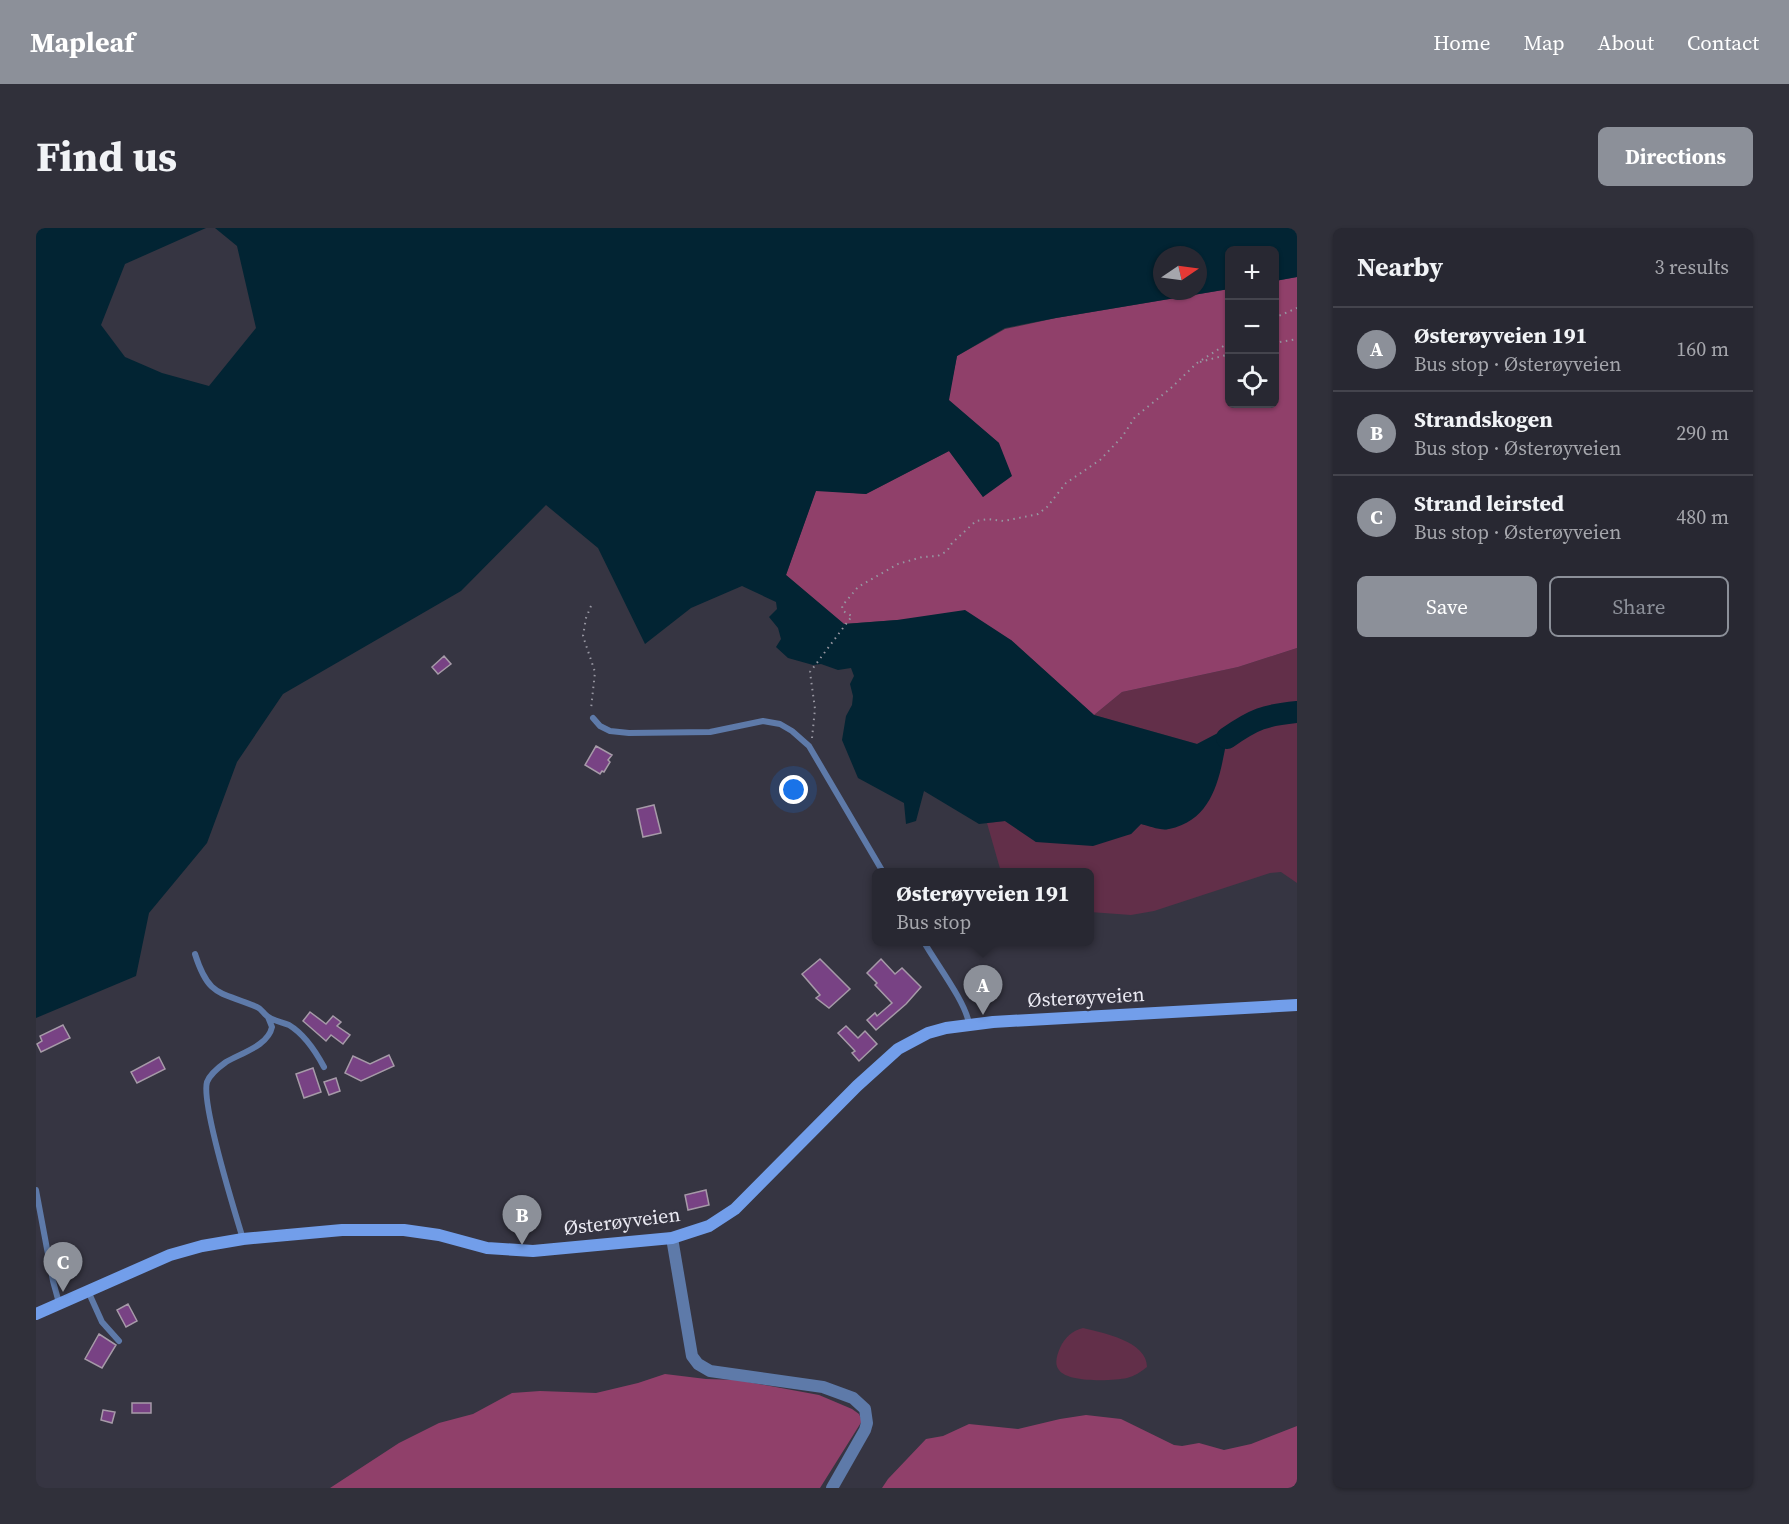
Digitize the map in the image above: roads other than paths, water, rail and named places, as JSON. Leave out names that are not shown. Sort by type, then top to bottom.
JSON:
[{"type":"main road","name":"Østerøyveien","points":[[36,1314],[170,1255],[211,1244],[243,1239],[342,1230],[404,1230],[439,1235],[487,1248],[522,1251],[672,1238],[709,1226],[735,1209],[857,1086],[898,1049],[928,1033],[969,1024],[1297,1005]]},
{"type":"street","points":[[672,1238],[692,1356],[698,1364],[710,1371],[823,1387],[853,1398],[865,1409],[867,1423],[865,1430],[832,1488]]},
{"type":"lane","points":[[593,718],[600,726],[610,731],[628,734],[710,732],[763,721],[780,724],[792,731],[808,746],[880,868]]},
{"type":"lane","points":[[926,946],[957,997],[969,1024]]},
{"type":"lane","points":[[195,954],[200,970],[210,986],[218,993],[260,1008],[273,1027],[267,1038],[226,1062],[207,1081],[214,1130],[243,1239]]},
{"type":"lane","points":[[268,1017],[290,1026],[303,1038],[324,1067]]},
{"type":"lane","points":[[36,1190],[59,1303]]},
{"type":"lane","points":[[88,1290],[102,1322],[119,1341]]},
{"type":"water","points":[[36,228],[206,228],[125,264],[101,325],[125,357],[162,373],[209,386],[256,328],[237,246],[215,228],[1297,228],[1297,277],[1279,280],[1279,246],[1225,246],[1225,290],[1207,293],[1207,246],[1153,246],[1153,300],[1163,300],[1005,328],[957,356],[949,400],[999,443],[1012,476],[983,497],[949,451],[866,494],[816,491],[786,575],[844,624],[897,620],[965,610],[1011,640],[1094,715],[1197,744],[1218,733],[1227,738],[1212,794],[1196,816],[1184,824],[1169,829],[1159,829],[1141,824],[1131,834],[1093,846],[1036,842],[1005,821],[979,824],[924,791],[916,821],[906,824],[904,803],[858,778],[842,740],[846,716],[852,705],[853,696],[850,684],[854,676],[851,668],[838,670],[821,664],[813,665],[788,658],[776,647],[781,639],[778,628],[769,617],[777,609],[776,602],[742,586],[691,608],[645,644],[598,548],[546,505],[461,591],[283,694],[237,762],[207,843],[149,913],[136,976],[36,1018]]},
{"type":"waterway","points":[[1227,738],[1260,719],[1297,712]]},
{"type":"place","name":"Østerøyveien 191","points":[[983,1015]]},
{"type":"place","name":"Strandskogen","points":[[522,1245]]},
{"type":"place","name":"Strand leirsted","points":[[63,1292]]}]
